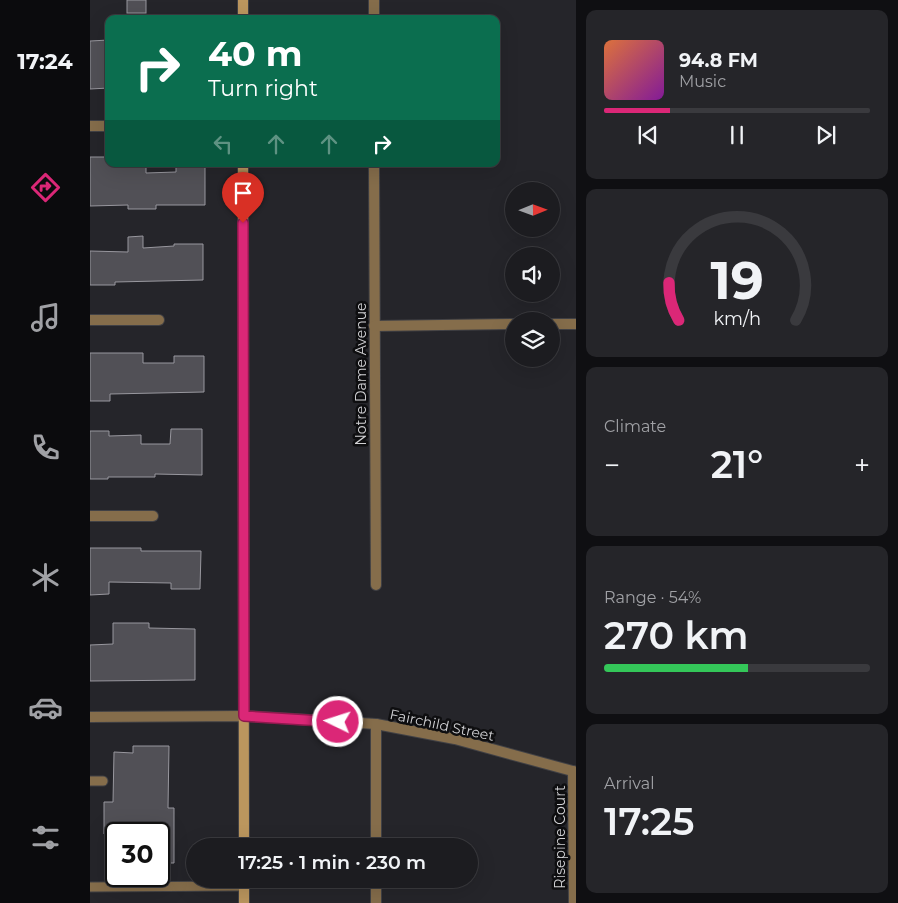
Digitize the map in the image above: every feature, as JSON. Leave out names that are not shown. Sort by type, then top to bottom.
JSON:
[{"type":"main road","points":[[243,0],[243,15]]},
{"type":"main road","points":[[243,167],[244,838]]},
{"type":"main road","points":[[244,888],[244,903]]},
{"type":"street","points":[[374,0],[374,15]]},
{"type":"street","points":[[90,126],[105,126]]},
{"type":"street","name":"Notre Dame Avenue","points":[[374,167],[376,585]]},
{"type":"street","points":[[90,320],[159,320]]},
{"type":"street","points":[[374,326],[505,324]]},
{"type":"street","points":[[560,324],[576,324]]},
{"type":"street","points":[[90,516],[153,516]]},
{"type":"street","name":"Fairchild Street","points":[[90,717],[244,716],[376,724],[455,739],[574,772]]},
{"type":"street","points":[[376,724],[376,838]]},
{"type":"street","name":"Risepine Court","points":[[574,772],[574,903]]},
{"type":"street","points":[[376,888],[376,903]]},
{"type":"lane","points":[[90,781],[103,781]]},
{"type":"lane","points":[[90,886],[186,884]]},
{"type":"building","points":[[127,0],[146,0],[146,13],[127,13]]},
{"type":"building","points":[[105,40],[105,88],[90,89],[90,41]]},
{"type":"building","points":[[90,157],[105,157],[105,167],[146,167],[146,173],[176,172],[176,167],[205,167],[205,205],[156,205],[156,209],[128,209],[128,205],[90,206]]},
{"type":"building","points":[[143,236],[143,248],[174,246],[174,244],[203,244],[203,280],[115,282],[115,285],[90,285],[90,251],[128,252],[128,237]]},
{"type":"building","points":[[90,353],[143,353],[143,363],[174,363],[174,356],[204,356],[204,392],[110,394],[110,401],[90,401]]},
{"type":"building","points":[[171,429],[202,429],[202,475],[155,474],[155,477],[90,479],[90,431],[109,431],[109,436],[141,435],[141,444],[170,444]]},
{"type":"building","points":[[90,548],[141,548],[141,551],[201,551],[200,589],[171,589],[171,583],[109,582],[109,594],[90,595]]},
{"type":"building","points":[[113,623],[149,623],[149,628],[195,629],[195,680],[90,681],[90,645],[113,644]]},
{"type":"building","points":[[133,746],[169,746],[168,808],[174,808],[174,863],[170,863],[170,822],[105,822],[104,834],[104,802],[113,802],[114,752],[133,753]]},
{"type":"route","points":[[243,223],[244,716],[338,722]]}]
